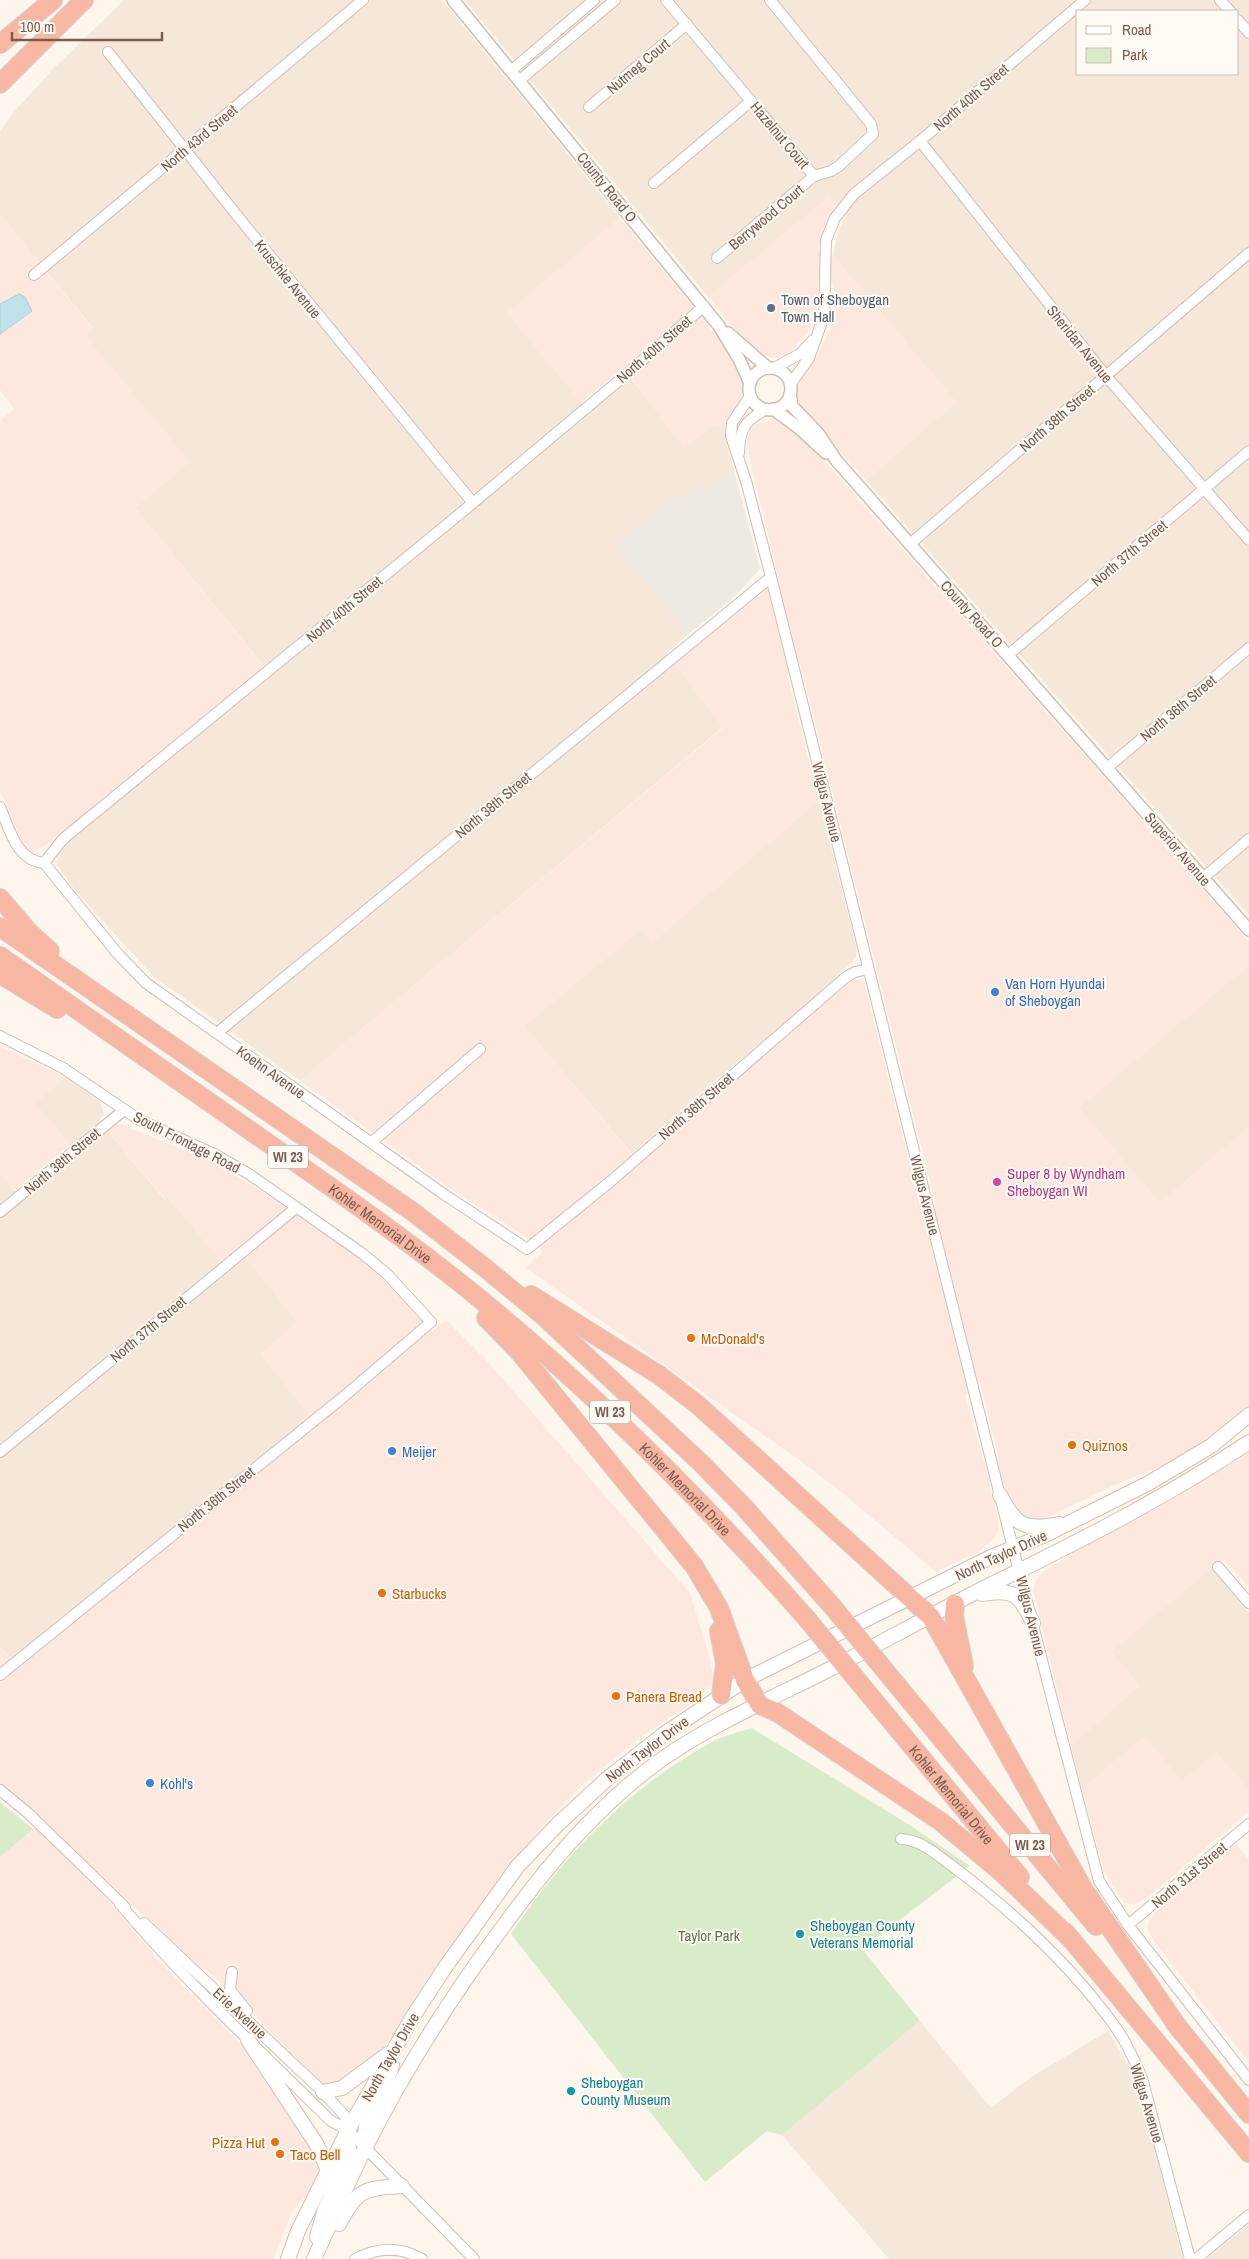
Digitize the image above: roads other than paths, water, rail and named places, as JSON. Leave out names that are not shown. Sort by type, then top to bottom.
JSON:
[{"type":"highway","points":[[0,44],[53,0]]},
{"type":"highway","points":[[0,84],[84,0]]},
{"type":"highway","points":[[0,898],[30,933],[51,952],[156,1035]]},
{"type":"highway","name":"Kohler Memorial Drive","points":[[0,927],[413,1212],[541,1314],[701,1463],[743,1506],[832,1606],[1249,2114]]},
{"type":"highway","name":"Kohler Memorial Drive","points":[[0,956],[390,1229],[530,1340],[623,1425],[740,1544],[807,1619],[1249,2153]]},
{"type":"highway","points":[[0,974],[95,1035],[185,1085]]},
{"type":"highway","points":[[390,1229],[520,1353],[684,1552],[713,1595],[728,1626],[745,1680],[760,1705],[778,1714],[940,1821],[999,1870],[1072,1940]]},
{"type":"highway","points":[[484,1267],[659,1375],[698,1405],[931,1617],[1084,1890],[1180,2030]]},
{"type":"highway","points":[[641,1499],[713,1614],[724,1655],[721,1694]]},
{"type":"highway","points":[[962,1600],[954,1616],[962,1649],[966,1679]]},
{"type":"main road","name":"North Taylor Drive","points":[[288,2259],[298,2231],[348,2130],[394,2049],[449,1961],[498,1891],[535,1847],[608,1778],[664,1734],[721,1694],[745,1680],[911,1599],[991,1557],[1074,1520],[1147,1484],[1211,1446],[1249,1415]]},
{"type":"main road","name":"North Taylor Drive","points":[[314,2259],[365,2148],[416,2057],[450,2002],[542,1872],[588,1822],[616,1796],[665,1757],[734,1717],[962,1600],[1061,1552],[1204,1471],[1249,1442]]},
{"type":"main road","points":[[1000,1495],[1012,1517],[1019,1523],[1044,1526],[1074,1520]]},
{"type":"main road","points":[[962,1600],[997,1591],[1013,1594],[1025,1606],[1033,1623]]},
{"type":"main road","points":[[248,2040],[318,2145],[328,2170]]},
{"type":"main road","points":[[323,2092],[342,2088],[394,2049]]},
{"type":"main road","points":[[365,2148],[364,2131],[367,2120],[386,2085],[394,2049]]},
{"type":"main road","points":[[310,2259],[325,2209],[349,2154],[348,2130]]},
{"type":"main road","points":[[318,2259],[348,2209],[366,2190],[402,2186]]},
{"type":"street","name":"North 43rd Street","points":[[34,274],[363,0]]},
{"type":"street","name":"County Road O","points":[[453,0],[704,306],[739,359],[750,382]]},
{"type":"street","points":[[512,70],[594,0]]},
{"type":"street","points":[[520,80],[615,0]]},
{"type":"street","name":"Hazelnut Court","points":[[666,0],[814,176],[831,171],[868,139],[873,134],[873,129],[871,124],[770,0]]},
{"type":"street","name":"North 40th Street","points":[[790,389],[809,358],[824,316],[826,240],[836,218],[854,194],[920,141],[1072,4],[1084,0]]},
{"type":"street","points":[[1220,0],[1229,10]]},
{"type":"street","points":[[1239,21],[1249,33]]},
{"type":"street","name":"Nutmeg Court","points":[[589,107],[686,24]]},
{"type":"street","name":"Kruschke Avenue","points":[[108,52],[185,150],[473,503]]},
{"type":"street","points":[[654,183],[751,101]]},
{"type":"street","name":"Sheridan Avenue","points":[[920,141],[1106,376],[1249,540]]},
{"type":"street","name":"Berrywood Court","points":[[717,258],[814,176]]},
{"type":"street","name":"North 38th Street","points":[[910,544],[1249,253]]},
{"type":"street","name":"North 40th Street","points":[[44,863],[63,839],[473,503],[628,373],[704,306]]},
{"type":"street","points":[[719,326],[771,368],[785,374],[790,389],[784,404],[769,409],[759,407],[750,396],[750,382],[756,372],[771,368],[800,354],[816,335]]},
{"type":"street","name":"County Road O","points":[[790,389],[792,406],[818,433],[836,460],[1107,768]]},
{"type":"street","name":"Wilgus Avenue","points":[[750,396],[731,426],[732,440],[739,457],[771,577],[1013,1548],[1099,1881],[1128,1925],[1249,2080]]},
{"type":"street","name":"County Road O","points":[[769,409],[799,428],[836,460]]},
{"type":"street","name":"Wilgus Avenue","points":[[739,457],[739,439],[743,427],[752,417],[769,409]]},
{"type":"street","name":"North 37th Street","points":[[1008,655],[1249,451]]},
{"type":"street","name":"North 38th Street","points":[[216,1033],[771,577]]},
{"type":"street","name":"North 36th Street","points":[[1107,768],[1249,648]]},
{"type":"street","name":"Superior Avenue","points":[[1107,768],[1249,930]]},
{"type":"street","points":[[0,807],[21,852],[33,862],[44,863]]},
{"type":"street","points":[[1203,878],[1249,839]]},
{"type":"street","name":"Koehn Avenue","points":[[44,863],[117,953],[146,983],[445,1195],[527,1249]]},
{"type":"street","name":"North 36th Street","points":[[527,1249],[611,1181],[846,977],[855,972],[868,969]]},
{"type":"street","name":"South Frontage Road","points":[[0,1036],[63,1068],[138,1119],[229,1162],[364,1254],[388,1274],[431,1322]]},
{"type":"street","points":[[372,1142],[480,1049]]},
{"type":"street","name":"North 38th Street","points":[[0,1212],[124,1110]]},
{"type":"street","name":"North 37th Street","points":[[0,1452],[296,1208]]},
{"type":"street","name":"North 36th Street","points":[[0,1675],[342,1398],[431,1322]]},
{"type":"street","points":[[1218,1566],[1249,1603]]},
{"type":"street","name":"Erie Avenue","points":[[0,1790],[28,1813],[120,1904],[158,1936],[286,2055],[345,2116],[348,2130]]},
{"type":"street","name":"North 31st Street","points":[[1128,1925],[1249,1824]]},
{"type":"street","name":"Wilgus Avenue","points":[[902,1839],[918,1842],[936,1854],[1010,1912],[1065,1966],[1117,2029],[1134,2059],[1142,2078],[1190,2259]]},
{"type":"street","name":"Erie Avenue","points":[[120,1904],[162,1953],[248,2040],[330,2121],[348,2130],[474,2259]]},
{"type":"street","points":[[232,1972],[230,1990],[234,1998],[286,2055]]},
{"type":"street","points":[[1196,2259],[1249,2215]]},
{"type":"street","points":[[355,2259],[375,2250],[385,2249],[406,2252],[422,2259]]},
{"type":"water","points":[[19,294],[25,297],[32,311],[0,334],[0,304]]},
{"type":"place","name":"Town of Sheboygan Town Hall","points":[[771,308]]},
{"type":"place","name":"Van Horn Hyundai of Sheboygan","points":[[995,992]]},
{"type":"place","name":"Super 8 by Wyndham Sheboygan WI","points":[[997,1182]]},
{"type":"place","name":"McDonald's","points":[[691,1338]]},
{"type":"place","name":"Quiznos","points":[[1072,1445]]},
{"type":"place","name":"Meijer","points":[[392,1451]]},
{"type":"place","name":"Starbucks","points":[[382,1593]]},
{"type":"place","name":"Panera Bread","points":[[616,1696]]},
{"type":"place","name":"Kohl's","points":[[150,1783]]},
{"type":"place","name":"Sheboygan County Veterans Memorial","points":[[800,1934]]},
{"type":"place","name":"Sheboygan County Museum","points":[[571,2091]]},
{"type":"place","name":"Pizza Hut","points":[[275,2142]]},
{"type":"place","name":"Taco Bell","points":[[280,2154]]},
{"type":"park label","name":"Taylor Park","points":[[709,1935]]}]
